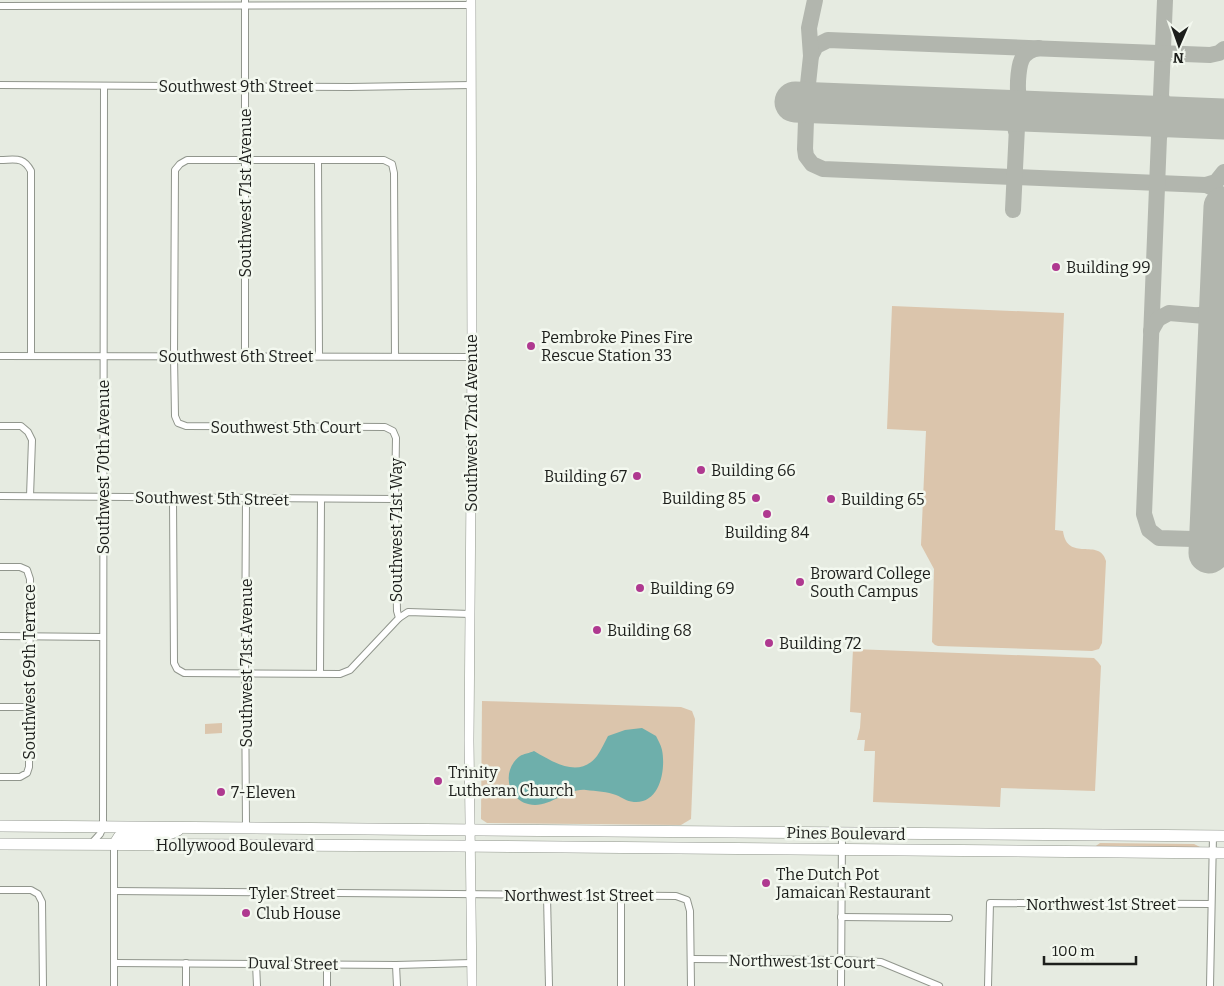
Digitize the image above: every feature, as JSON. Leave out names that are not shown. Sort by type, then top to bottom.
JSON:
[{"type":"highway","name":"Hollywood Boulevard","points":[[0,826],[469,830]]},
{"type":"highway","points":[[114,845],[119,837],[172,834],[184,827]]},
{"type":"highway","points":[[232,845],[235,840],[282,840],[290,835],[292,828]]},
{"type":"highway","name":"Pines Boulevard","points":[[469,830],[1218,836]]},
{"type":"highway","points":[[683,848],[690,842],[695,831]]},
{"type":"highway","name":"Hollywood Boulevard","points":[[0,844],[469,846]]},
{"type":"highway","name":"Pines Boulevard","points":[[469,846],[1218,853]]},
{"type":"street","points":[[0,6],[471,2]]},
{"type":"street","name":"Southwest 72nd Avenue","points":[[471,2],[472,357],[469,846],[472,986]]},
{"type":"street","name":"Southwest 71st Avenue","points":[[245,3],[245,356]]},
{"type":"street","name":"Southwest 9th Street","points":[[0,85],[471,85]]},
{"type":"street","name":"Southwest 70th Avenue","points":[[103,827],[104,86]]},
{"type":"street","points":[[0,160],[20,160],[26,163],[31,171],[31,356]]},
{"type":"street","points":[[174,356],[175,170],[187,160],[384,160],[392,164],[394,173],[395,356]]},
{"type":"street","points":[[318,161],[319,356]]},
{"type":"street","name":"Southwest 6th Street","points":[[0,356],[472,357]]},
{"type":"street","name":"Southwest 5th Court","points":[[174,356],[175,416],[178,423],[186,426],[385,427],[393,431]]},
{"type":"street","points":[[0,426],[21,426],[28,432],[32,440],[30,496]]},
{"type":"street","name":"Southwest 71st Way","points":[[173,498],[174,662],[177,669],[184,673],[340,674],[350,670],[399,618],[397,612],[395,499],[396,438],[393,431]]},
{"type":"street","name":"Southwest 5th Street","points":[[0,496],[395,499]]},
{"type":"street","name":"Southwest 71st Avenue","points":[[246,499],[246,827]]},
{"type":"street","points":[[320,674],[321,499]]},
{"type":"street","name":"Southwest 69th Terrace","points":[[0,567],[20,567],[27,570],[30,578],[29,767],[27,773],[20,776],[0,777]]},
{"type":"street","points":[[399,618],[408,612],[470,614]]},
{"type":"street","points":[[0,636],[102,637]]},
{"type":"street","points":[[0,707],[30,707]]},
{"type":"street","points":[[90,845],[100,834],[103,827]]},
{"type":"street","points":[[841,986],[842,833]]},
{"type":"street","points":[[1210,986],[1212,904],[1218,836]]},
{"type":"street","points":[[114,845],[114,986]]},
{"type":"street","points":[[0,890],[31,890],[38,894],[42,902],[43,986]]},
{"type":"street","name":"Tyler Street","points":[[114,891],[470,894]]},
{"type":"street","name":"Northwest 1st Street","points":[[470,894],[676,896],[687,900],[690,911],[691,959]]},
{"type":"street","points":[[547,896],[549,986]]},
{"type":"street","points":[[621,896],[621,986]]},
{"type":"street","name":"Northwest 1st Street","points":[[988,986],[990,903],[1212,904]]},
{"type":"street","points":[[841,917],[949,918]]},
{"type":"street","points":[[691,959],[691,986]]},
{"type":"street","name":"Northwest 1st Court","points":[[691,959],[881,962],[939,986]]},
{"type":"street","name":"Duval Street","points":[[115,962],[472,963]]},
{"type":"street","points":[[186,962],[186,986]]},
{"type":"street","points":[[256,963],[257,986]]},
{"type":"street","points":[[327,964],[327,986]]},
{"type":"street","points":[[396,964],[397,986]]},
{"type":"shaded area","points":[[892,306],[1064,313],[1055,530],[1063,531],[1066,540],[1071,546],[1097,551],[1103,554],[1106,561],[1102,643],[1099,649],[1092,651],[938,646],[932,642],[934,569],[921,545],[926,431],[887,429]]},
{"type":"shaded area","points":[[853,649],[1094,658],[1101,666],[1095,791],[1001,788],[1000,807],[873,802],[875,751],[864,751],[865,740],[857,740],[861,713],[850,712]]},
{"type":"shaded area","points":[[482,701],[681,707],[692,711],[695,719],[691,819],[681,825],[487,823],[481,819]]},
{"type":"shaded area","points":[[222,723],[222,733],[205,734],[205,724]]},
{"type":"shaded area","points":[[1100,843],[1194,844],[1200,847],[1200,849],[1093,848]]},
{"type":"water","points":[[642,728],[656,736],[662,748],[662,776],[655,792],[650,798],[631,802],[609,793],[579,790],[535,805],[526,804],[513,794],[509,779],[510,770],[521,755],[534,751],[549,760],[566,766],[582,766],[590,763],[597,756],[608,736],[625,730]]},
{"type":"taxiway","points":[[811,56],[809,28],[815,0]]},
{"type":"taxiway","points":[[1165,0],[1161,96],[1165,108],[1176,117]]},
{"type":"taxiway","points":[[1224,49],[1219,53],[1210,55],[828,40],[816,46],[811,56],[808,84],[811,102],[806,120],[805,149],[806,156],[812,164],[823,169],[1206,185],[1218,193],[1224,206]]},
{"type":"taxiway","points":[[1034,111],[1025,106],[1020,99],[1018,75],[1024,56],[1028,52],[1039,48]]},
{"type":"taxiway","points":[[1001,109],[1013,119],[1016,131]]},
{"type":"taxiway","points":[[1013,210],[1017,127],[1023,116],[1034,111]]},
{"type":"taxiway","points":[[1142,115],[1154,123],[1159,137]]},
{"type":"taxiway","points":[[1176,117],[1163,125],[1159,137],[1144,514],[1149,530],[1159,538],[1193,539],[1210,533],[1224,538]]},
{"type":"taxiway","points":[[1206,185],[1216,182],[1224,172]]},
{"type":"taxiway","points":[[1199,315],[1212,310],[1220,298]]},
{"type":"taxiway","points":[[1151,331],[1158,319],[1169,313],[1205,316],[1212,321],[1219,332]]},
{"type":"runway","points":[[795,102],[1224,119]]},
{"type":"runway","points":[[1209,553],[1224,207]]},
{"type":"place","name":"Building 99","points":[[1056,267]]},
{"type":"place","name":"Pembroke Pines Fire Rescue Station 33","points":[[531,346]]},
{"type":"place","name":"Building 66","points":[[701,470]]},
{"type":"place","name":"Building 67","points":[[637,476]]},
{"type":"place","name":"Building 85","points":[[756,498]]},
{"type":"place","name":"Building 65","points":[[831,499]]},
{"type":"place","name":"Building 84","points":[[767,514]]},
{"type":"place","name":"Broward College South Campus","points":[[800,582]]},
{"type":"place","name":"Building 69","points":[[640,588]]},
{"type":"place","name":"Building 68","points":[[597,630]]},
{"type":"place","name":"Building 72","points":[[769,643]]},
{"type":"place","name":"Trinity Lutheran Church","points":[[438,781]]},
{"type":"place","name":"7-Eleven","points":[[221,792]]},
{"type":"place","name":"The Dutch Pot Jamaican Restaurant","points":[[766,883]]},
{"type":"place","name":"Club House","points":[[246,913]]}]
